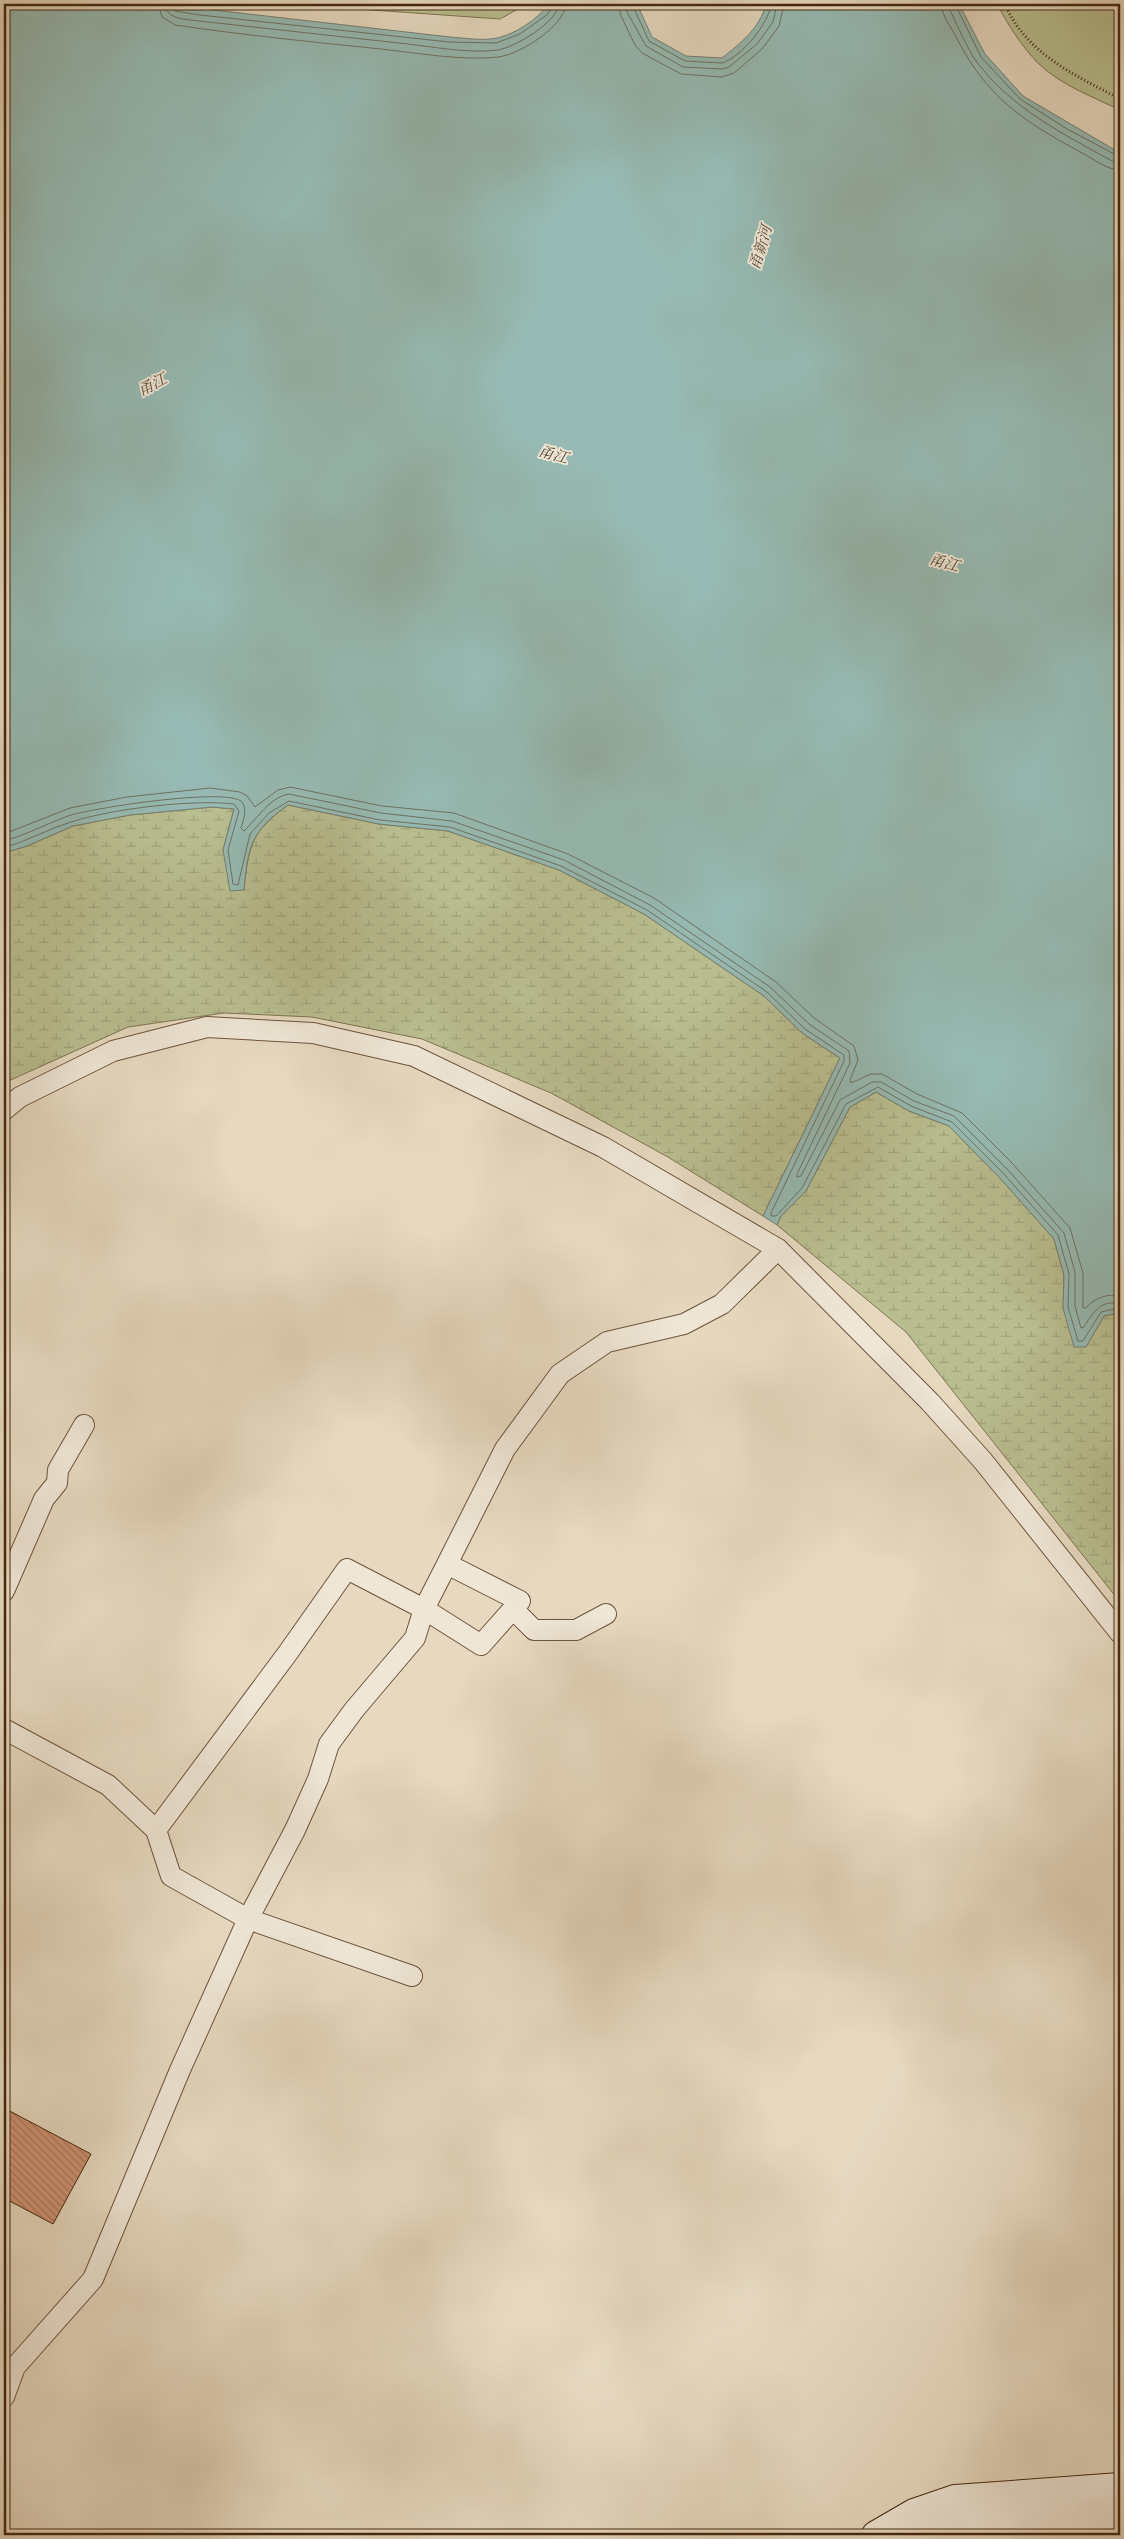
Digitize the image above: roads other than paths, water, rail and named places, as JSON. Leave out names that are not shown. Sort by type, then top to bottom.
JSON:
[{"type":"street","points":[[4,1110],[20,1098],[113,1051],[207,1027],[313,1033],[414,1056],[603,1146],[778,1249],[930,1402],[983,1461],[1120,1633]]},
{"type":"street","points":[[4,2397],[15,2367],[92,2279],[180,2070],[248,1919],[295,1830],[318,1779],[329,1744],[354,1710],[415,1638],[424,1609],[505,1449],[560,1374],[607,1342],[684,1324],[722,1304],[778,1249]]},
{"type":"street","points":[[4,1590],[44,1499],[57,1483],[58,1470],[84,1425]]},
{"type":"street","points":[[156,1830],[287,1654],[347,1569],[424,1609],[481,1645],[520,1601],[447,1564]]},
{"type":"street","points":[[513,1609],[534,1630],[576,1630],[606,1614]]},
{"type":"street","points":[[4,1729],[108,1784],[156,1830],[171,1876],[248,1919],[412,1976]]},
{"type":"street","points":[[876,2535],[914,2513],[955,2499],[1120,2487]]},
{"type":"street","points":[[914,2513],[934,2532],[965,2524],[1120,2515]]},
{"type":"water","points":[[4,4],[161,4],[450,37],[492,39],[519,29],[539,15],[548,4],[637,4],[652,37],[686,56],[722,58],[743,41],[754,28],[766,4],[959,4],[985,54],[1023,96],[1120,153],[1120,1327],[1114,1314],[1104,1316],[1086,1347],[1074,1347],[1063,1308],[1064,1275],[1054,1239],[999,1177],[949,1126],[909,1111],[876,1092],[850,1107],[806,1191],[781,1216],[777,1225],[763,1216],[840,1058],[802,1033],[764,996],[644,914],[559,870],[448,831],[379,824],[288,805],[266,823],[254,841],[247,862],[244,890],[230,891],[223,850],[234,809],[212,807],[130,815],[73,826],[27,846],[4,853]]},
{"type":"water label","name":"甬新河","points":[[762,248]]},
{"type":"water label","name":"甬江","points":[[153,386]]},
{"type":"water label","name":"甬江","points":[[553,456]]},
{"type":"water label","name":"甬江","points":[[944,564]]}]
